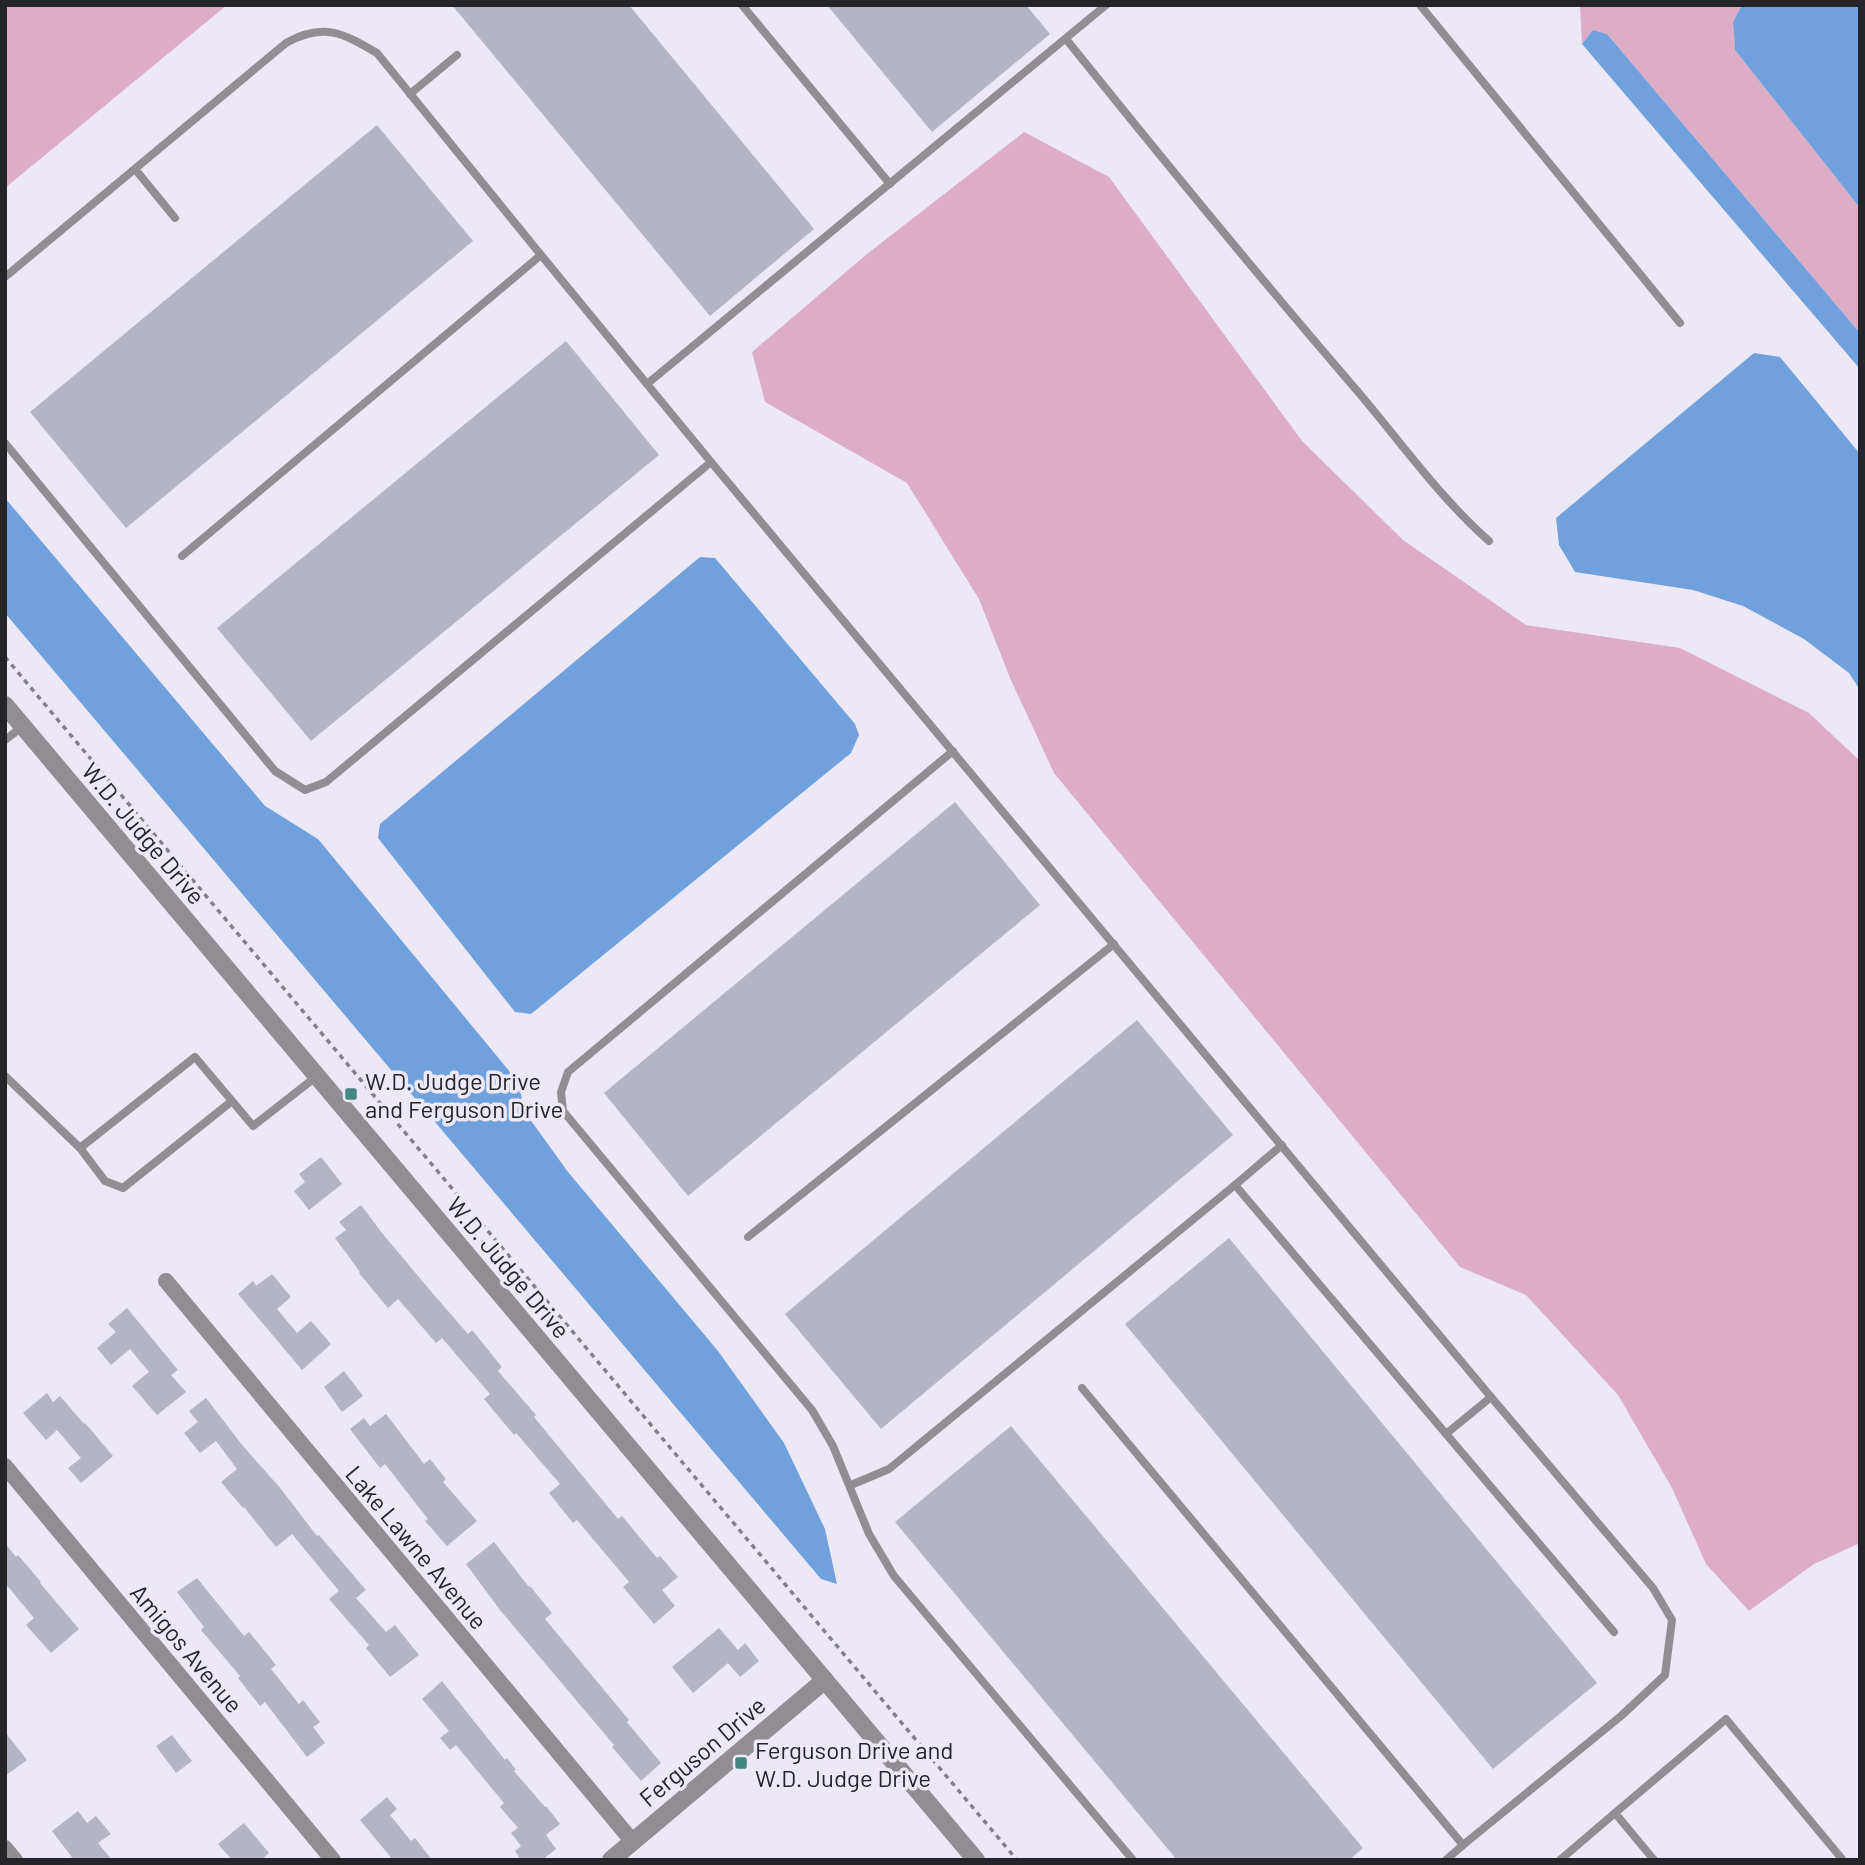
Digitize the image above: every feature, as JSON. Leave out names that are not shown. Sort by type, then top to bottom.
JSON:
[{"type":"street","name":"W.D. Judge Drive","points":[[5,705],[975,1860]]},
{"type":"street","name":"Lake Lawne Avenue","points":[[166,1281],[633,1842]]},
{"type":"street","name":"Amigos Avenue","points":[[5,1466],[333,1860]]},
{"type":"street","name":"Ferguson Drive","points":[[611,1860],[825,1680]]},
{"type":"street","points":[[5,1849],[15,1860]]},
{"type":"lane","points":[[742,5],[890,184]]},
{"type":"lane","points":[[647,384],[1106,5]]},
{"type":"lane","points":[[1420,5],[1680,323]]},
{"type":"lane","points":[[5,277],[286,43],[301,34],[336,33],[354,39],[377,53],[710,461],[1653,1588],[1672,1620],[1665,1675],[1621,1716],[1446,1860]]},
{"type":"lane","points":[[1066,38],[1244,258],[1463,518],[1489,541]]},
{"type":"lane","points":[[410,94],[457,55]]},
{"type":"lane","points":[[135,169],[175,218]]},
{"type":"lane","points":[[182,556],[541,255]]},
{"type":"lane","points":[[5,443],[275,771],[305,790],[326,782],[710,461]]},
{"type":"lane","points":[[5,740],[23,726]]},
{"type":"lane","points":[[953,751],[568,1072],[561,1092],[563,1111],[812,1410],[851,1485],[869,1534],[894,1576],[1133,1860]]},
{"type":"lane","points":[[748,1237],[1114,944]]},
{"type":"lane","points":[[80,1148],[195,1057],[253,1126],[317,1076]]},
{"type":"lane","points":[[5,1076],[80,1148],[105,1181],[123,1188],[232,1101]]},
{"type":"lane","points":[[851,1485],[890,1469],[1282,1145]]},
{"type":"lane","points":[[1235,1185],[1614,1632]]},
{"type":"lane","points":[[1082,1388],[1462,1845]]},
{"type":"lane","points":[[1446,1434],[1491,1397]]},
{"type":"lane","points":[[1560,1860],[1726,1719],[1842,1859],[1840,1860]]},
{"type":"lane","points":[[1615,1813],[1654,1860]]},
{"type":"lane","points":[[1638,1860],[1647,1852]]},
{"type":"path","points":[[5,657],[1017,1860]]},
{"type":"shaded area","points":[[5,5],[227,5],[5,188]]},
{"type":"shaded area","points":[[1742,5],[1733,22],[1735,50],[1860,208],[1860,333],[1607,34],[1593,30],[1582,44],[1580,7]]},
{"type":"shaded area","points":[[1024,132],[1109,177],[1302,441],[1403,540],[1526,625],[1680,648],[1809,713],[1860,761],[1860,1543],[1814,1564],[1749,1611],[1706,1564],[1672,1488],[1618,1395],[1526,1295],[1460,1267],[1054,773],[1010,678],[979,599],[907,483],[765,402],[752,352],[867,254]]},
{"type":"water","points":[[1742,5],[1860,5],[1860,208],[1735,50],[1733,22]]},
{"type":"water","points":[[1593,30],[1607,34],[1860,333],[1860,369],[1582,44]]},
{"type":"water","points":[[1754,353],[1780,357],[1860,454],[1860,690],[1849,673],[1804,639],[1743,606],[1693,590],[1575,572],[1559,545],[1556,518]]},
{"type":"water","points":[[5,498],[265,806],[318,839],[519,1083],[524,1111],[568,1172],[718,1351],[784,1443],[825,1529],[837,1584],[821,1579],[5,613]]},
{"type":"water","points":[[700,557],[715,558],[855,724],[859,735],[851,753],[531,1014],[515,1012],[378,838],[380,824]]},
{"type":"building","points":[[452,5],[629,5],[814,229],[710,316]]},
{"type":"building","points":[[827,5],[1026,5],[1050,34],[932,132]]},
{"type":"building","points":[[377,125],[473,241],[126,528],[30,412]]},
{"type":"building","points":[[566,341],[659,455],[311,741],[217,628]]},
{"type":"building","points":[[955,802],[1040,905],[688,1196],[604,1093]]},
{"type":"building","points":[[1137,1020],[1233,1135],[881,1429],[785,1314]]},
{"type":"building","points":[[321,1157],[342,1184],[309,1210],[294,1191],[305,1182],[299,1174]]},
{"type":"building","points":[[361,1205],[468,1334],[472,1330],[502,1367],[498,1371],[618,1519],[622,1516],[657,1558],[660,1556],[678,1577],[662,1590],[675,1606],[654,1624],[623,1587],[629,1582],[577,1520],[573,1523],[549,1493],[560,1484],[484,1399],[490,1394],[442,1338],[436,1343],[398,1299],[388,1308],[359,1273],[335,1238],[346,1230],[339,1222]]},
{"type":"building","points":[[1229,1238],[1597,1683],[1493,1769],[1125,1324]]},
{"type":"building","points":[[272,1274],[291,1297],[277,1309],[297,1333],[311,1321],[331,1344],[302,1370],[238,1294],[253,1281],[256,1286]]},
{"type":"building","points":[[127,1308],[178,1370],[171,1375],[186,1392],[157,1415],[132,1386],[149,1372],[130,1349],[111,1365],[97,1348],[116,1332],[108,1324]]},
{"type":"building","points":[[344,1371],[363,1396],[342,1412],[324,1387]]},
{"type":"building","points":[[47,1393],[53,1402],[60,1396],[113,1456],[81,1483],[68,1468],[81,1458],[57,1430],[46,1440],[23,1413]]},
{"type":"building","points":[[206,1398],[317,1536],[319,1535],[366,1590],[356,1598],[386,1632],[395,1625],[419,1655],[390,1677],[366,1648],[369,1645],[329,1599],[339,1591],[292,1534],[276,1547],[221,1482],[237,1469],[216,1441],[200,1453],[184,1433],[198,1422],[189,1411]]},
{"type":"building","points":[[386,1414],[424,1464],[430,1459],[446,1479],[443,1482],[477,1521],[447,1546],[425,1521],[428,1519],[385,1464],[380,1468],[350,1429],[364,1418],[370,1426]]},
{"type":"building","points":[[1011,1426],[1363,1848],[1349,1860],[1177,1860],[895,1522]]},
{"type":"building","points":[[494,1542],[552,1613],[545,1619],[661,1763],[641,1781],[500,1610],[466,1564]]},
{"type":"building","points":[[5,1543],[79,1629],[51,1653],[26,1625],[34,1618],[5,1583]]},
{"type":"building","points":[[197,1578],[244,1636],[249,1632],[276,1665],[271,1669],[299,1704],[303,1700],[320,1722],[313,1727],[325,1743],[307,1757],[265,1702],[260,1706],[238,1678],[240,1676],[201,1630],[204,1627],[177,1592]]},
{"type":"building","points":[[719,1628],[738,1650],[745,1643],[759,1661],[740,1677],[728,1663],[693,1693],[672,1667]]},
{"type":"building","points":[[442,1681],[560,1824],[546,1835],[556,1849],[542,1860],[521,1860],[515,1851],[521,1846],[511,1833],[518,1828],[500,1807],[504,1803],[456,1745],[450,1750],[440,1738],[449,1731],[422,1699]]},
{"type":"building","points":[[5,1732],[27,1760],[5,1776]]},
{"type":"building","points":[[172,1735],[192,1761],[176,1773],[156,1746]]},
{"type":"building","points":[[387,1797],[397,1809],[390,1815],[411,1841],[415,1838],[432,1860],[393,1860],[360,1820]]},
{"type":"building","points":[[78,1811],[87,1823],[96,1816],[111,1834],[98,1843],[112,1860],[74,1860],[52,1831]]},
{"type":"building","points":[[244,1823],[269,1853],[261,1860],[232,1860],[218,1844]]},
{"type":"place","name":"W.D. Judge Drive and Ferguson Drive","points":[[351,1094]]},
{"type":"place","name":"Ferguson Drive and W.D. Judge Drive","points":[[741,1763]]}]
